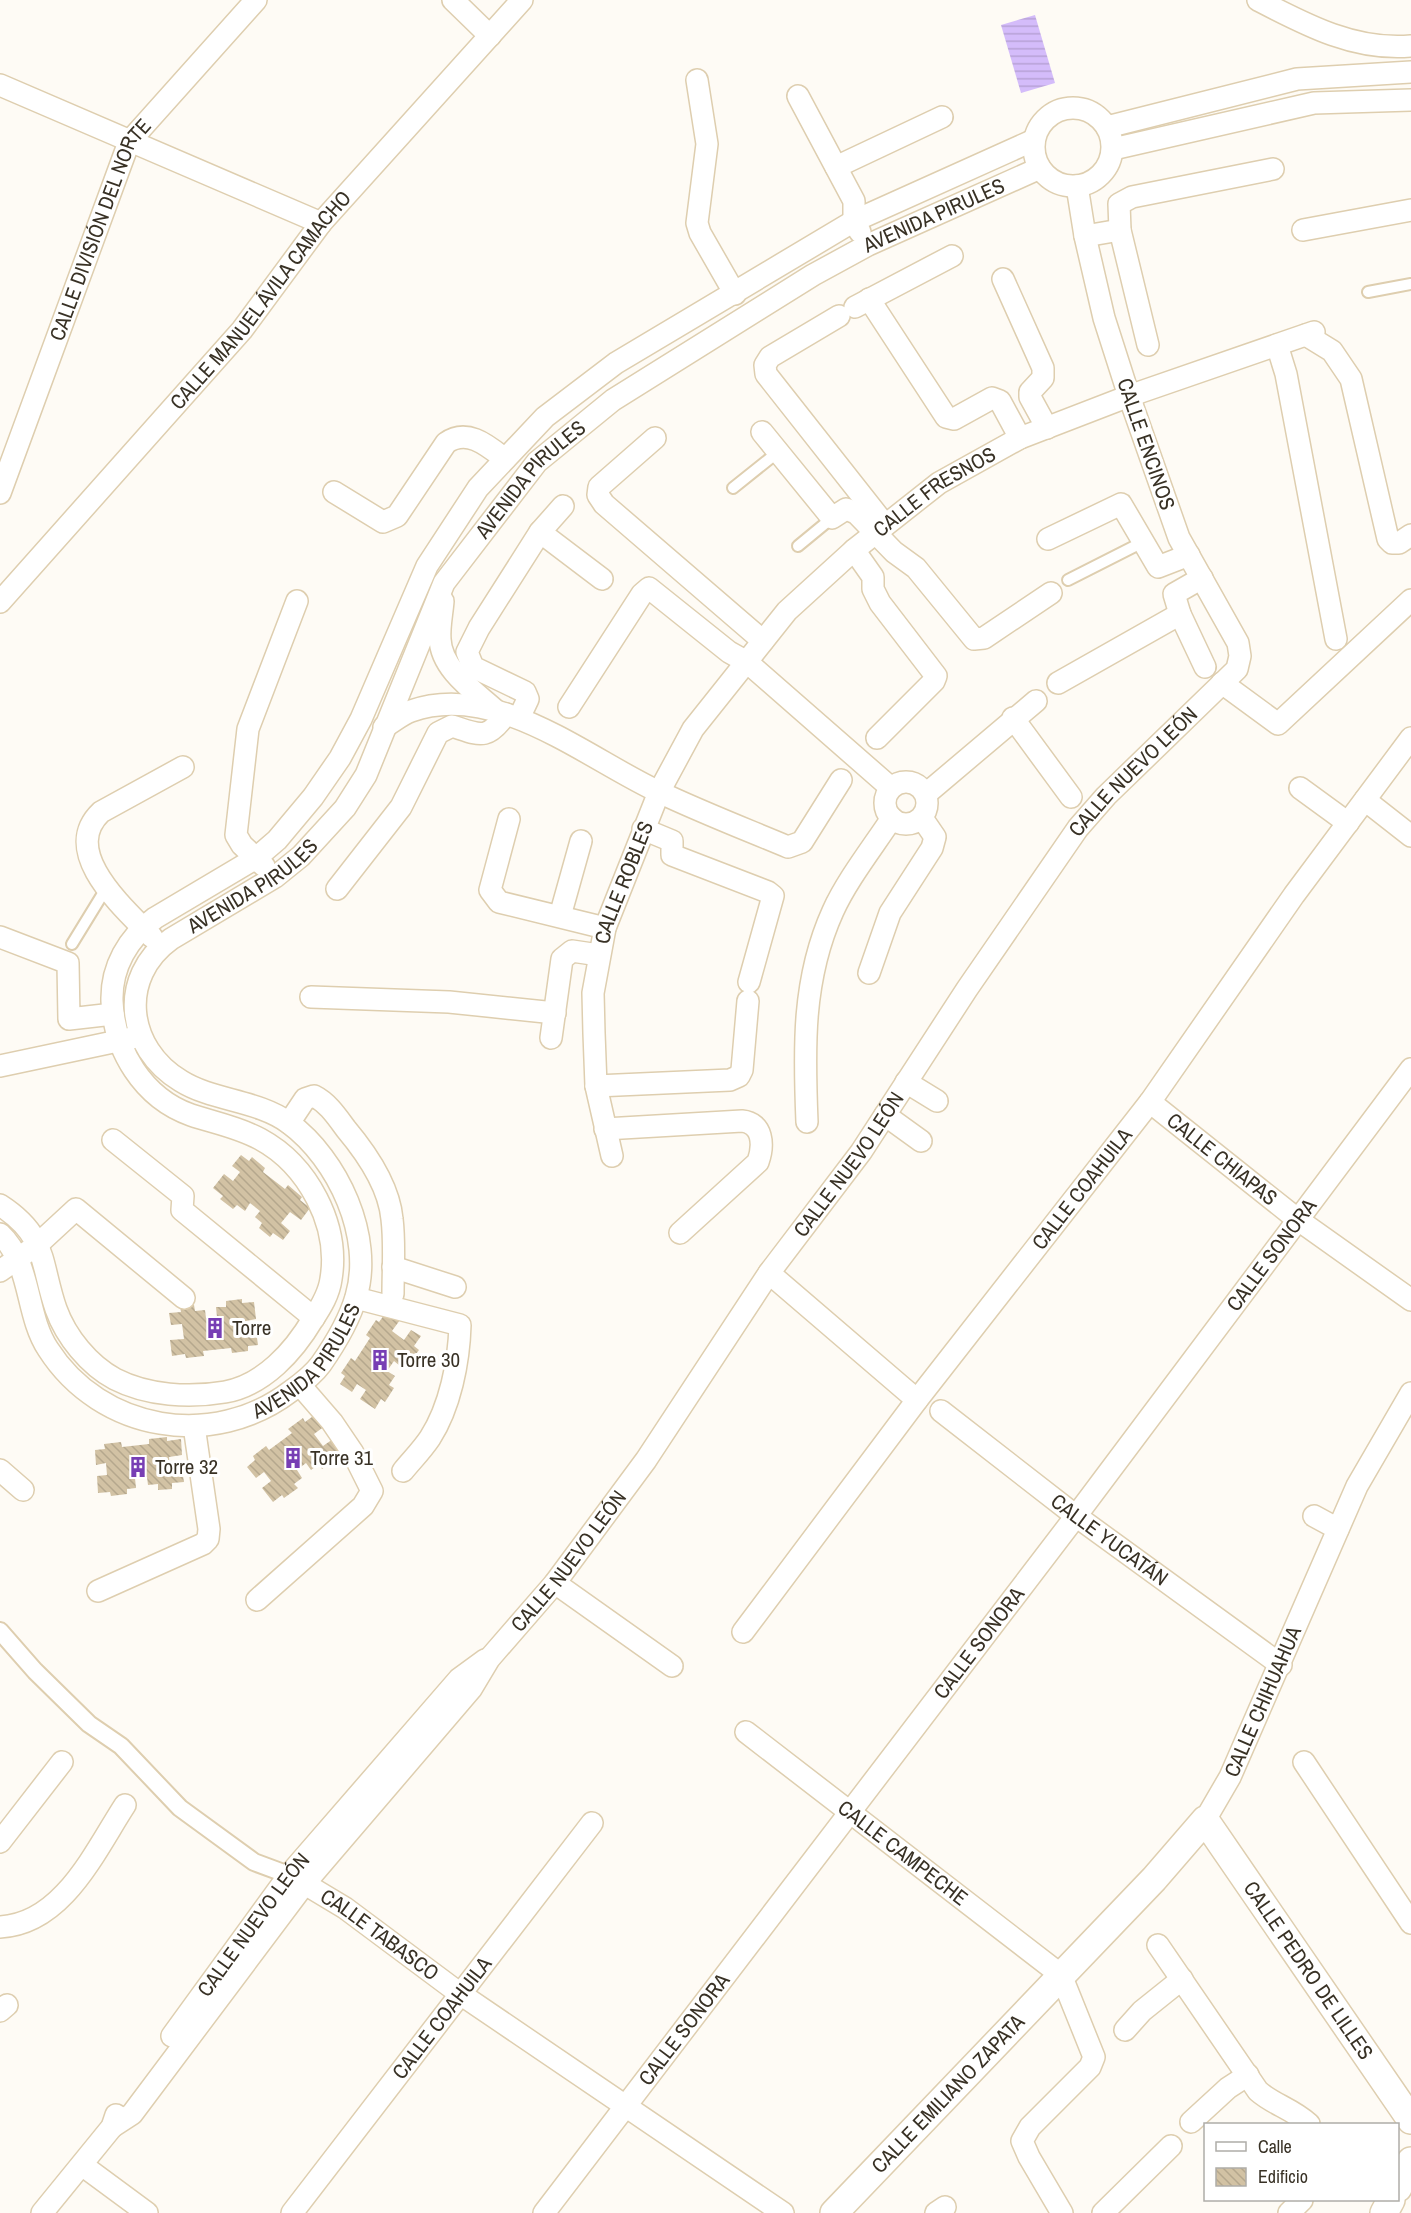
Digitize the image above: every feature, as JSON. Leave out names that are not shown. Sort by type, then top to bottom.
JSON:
[{"type":"street","name":"CALLE DIVISIÓN DEL NORTE","points":[[0,493],[129,142],[256,0]]},
{"type":"street","points":[[453,0],[490,36]]},
{"type":"street","name":"CALLE MANUEL ÁVILA CAMACHO","points":[[0,602],[242,330],[321,223],[522,0]]},
{"type":"street","points":[[1258,0],[1306,25],[1346,40],[1394,47],[1411,46]]},
{"type":"street","points":[[1107,127],[1297,80],[1411,72]]},
{"type":"street","points":[[697,80],[707,144],[697,223],[700,233],[735,294]]},
{"type":"street","points":[[0,85],[321,223]]},
{"type":"street","points":[[798,96],[854,201],[854,221],[868,245]]},
{"type":"street","points":[[1113,149],[1314,103],[1411,100]]},
{"type":"street","points":[[1073,107],[1086,109],[1098,116],[1107,127],[1113,149],[1105,170],[1088,183],[1077,186],[1056,182],[1040,168],[1034,154],[1034,140],[1039,127],[1047,117],[1059,109],[1073,107]]},
{"type":"street","points":[[836,167],[942,117]]},
{"type":"street","name":"AVENIDA PIRULES","points":[[0,1205],[31,1233],[45,1261],[56,1309],[72,1340],[96,1365],[114,1378],[139,1388],[188,1396],[232,1391],[253,1382],[297,1346],[324,1301],[331,1281],[332,1248],[324,1217],[300,1170],[260,1138],[227,1124],[190,1114],[168,1103],[141,1081],[118,1040],[113,1014],[112,990],[117,965],[142,927],[256,858],[284,832],[313,797],[340,758],[361,719],[427,566],[478,488],[545,417],[616,363],[854,221],[1034,140]]},
{"type":"street","name":"AVENIDA PIRULES","points":[[0,1234],[18,1259],[37,1328],[48,1348],[78,1384],[113,1409],[137,1420],[160,1425],[194,1426],[243,1418],[273,1405],[319,1367],[338,1339],[356,1298],[359,1279],[359,1245],[351,1204],[327,1162],[289,1122],[261,1109],[182,1082],[153,1057],[141,1036],[134,1001],[137,982],[161,946],[275,877],[301,856],[345,808],[366,775],[444,583],[537,462],[614,400],[813,275],[868,245],[1040,168]]},
{"type":"street","points":[[1148,345],[1120,230],[1119,204],[1123,200],[1273,169]]},
{"type":"street","name":"CALLE ENCINOS","points":[[1077,186],[1084,236],[1104,318],[1129,396],[1179,538],[1240,649],[1237,669],[1222,683]]},
{"type":"street","points":[[1304,230],[1411,210]]},
{"type":"street","points":[[1084,236],[1120,230]]},
{"type":"street","points":[[952,256],[854,307],[770,357],[765,365],[766,374],[881,529],[894,552],[916,568],[974,639],[979,640],[1051,593]]},
{"type":"street","points":[[1003,279],[1044,372],[1043,378],[1030,392],[1030,397],[1047,428]]},
{"type":"street","points":[[854,307],[946,417],[954,418],[996,398],[1000,401],[1020,438]]},
{"type":"street","name":"CALLE FRESNOS","points":[[658,792],[693,729],[787,611],[854,550],[939,483],[1020,438],[1129,396],[1277,345],[1310,334],[1332,351],[1351,379],[1388,539],[1392,543],[1399,543],[1411,535]]},
{"type":"street","points":[[1277,345],[1286,374],[1336,639]]},
{"type":"street","points":[[762,432],[832,518],[846,509],[881,529]]},
{"type":"street","points":[[334,492],[383,522],[391,520],[446,443],[456,436],[467,436],[489,447],[505,459]]},
{"type":"street","points":[[656,438],[599,487],[598,495],[604,504],[763,641]]},
{"type":"street","points":[[1048,539],[1121,504],[1158,567],[1189,555]]},
{"type":"street","points":[[337,889],[401,807],[438,733],[452,726],[480,735],[491,732],[506,714],[528,699],[525,692],[473,668],[467,652],[478,628],[540,532],[563,506]]},
{"type":"street","points":[[540,532],[602,579]]},
{"type":"street","points":[[854,550],[873,577],[873,589],[880,603],[936,676],[934,681],[877,738]]},
{"type":"street","points":[[1202,578],[1174,594],[1180,614],[1204,667]]},
{"type":"street","points":[[444,583],[440,641],[447,662],[463,681],[506,714],[658,792],[789,848],[802,842],[841,780]]},
{"type":"street","points":[[569,707],[642,594],[649,588],[729,652],[747,662],[891,788]]},
{"type":"street","points":[[1222,683],[1278,724],[1411,600]]},
{"type":"street","points":[[275,877],[242,845],[236,835],[248,729],[297,602]]},
{"type":"street","points":[[1058,683],[1180,614]]},
{"type":"street","name":"CALLE NUEVO LEÓN","points":[[42,2213],[111,2127],[132,2114],[297,1879],[471,1689],[489,1659],[555,1583],[646,1460],[769,1272],[861,1152],[1078,828],[1106,796],[1222,683]]},
{"type":"street","points":[[926,794],[1013,718],[1036,701]]},
{"type":"street","points":[[384,727],[410,711],[438,704],[461,704],[506,714]]},
{"type":"street","points":[[1013,718],[1071,796]]},
{"type":"street","name":"CALLE COAHUILA","points":[[743,1632],[917,1400],[1150,1102],[1348,822],[1411,738]]},
{"type":"street","points":[[161,946],[107,887],[87,857],[87,836],[93,820],[101,812],[183,767]]},
{"type":"street","points":[[906,781],[914,783],[926,794],[928,802],[922,818],[907,824],[892,818],[885,803],[891,788],[906,781]]},
{"type":"street","points":[[1300,788],[1348,822]]},
{"type":"street","name":"CALLE ROBLES","points":[[612,1156],[596,1086],[593,993],[605,928],[658,792]]},
{"type":"street","points":[[1365,800],[1411,836]]},
{"type":"street","points":[[807,1122],[804,1037],[813,968],[833,910],[892,818]]},
{"type":"street","points":[[869,972],[890,913],[932,848],[935,837],[922,818]]},
{"type":"street","points":[[509,819],[490,890],[493,897],[499,902],[605,928]]},
{"type":"street","points":[[596,1086],[730,1080],[739,1076],[742,1070],[749,992],[772,896],[768,892],[672,855],[672,841],[643,829]]},
{"type":"street","points":[[560,916],[581,841]]},
{"type":"street","points":[[0,937],[68,963],[69,1019],[113,1014]]},
{"type":"street","points":[[551,1038],[562,959],[572,951],[599,956]]},
{"type":"street","points":[[311,997],[449,1002],[555,1013]]},
{"type":"street","points":[[0,1066],[141,1036]]},
{"type":"street","name":"CALLE SONORA","points":[[544,2213],[1076,1516],[1411,1069]]},
{"type":"street","points":[[906,1082],[937,1101]]},
{"type":"street","points":[[289,1122],[297,1107],[305,1099],[314,1096],[324,1101],[359,1145],[385,1192],[392,1218],[393,1294]]},
{"type":"street","name":"CALLE CHIAPAS","points":[[1150,1102],[1297,1219],[1411,1300]]},
{"type":"street","points":[[885,1115],[921,1141]]},
{"type":"street","points":[[605,1130],[742,1121],[749,1122],[757,1128],[762,1150],[758,1162],[680,1233]]},
{"type":"street","points":[[113,1140],[183,1196],[182,1210],[314,1318]]},
{"type":"street","points":[[0,1271],[37,1245],[76,1209],[184,1298]]},
{"type":"street","points":[[393,1267],[455,1287]]},
{"type":"street","points":[[769,1272],[917,1400]]},
{"type":"street","points":[[356,1298],[460,1325],[459,1343],[447,1402],[430,1437],[403,1471]]},
{"type":"street","points":[[297,1346],[319,1367]]},
{"type":"street","points":[[257,1600],[363,1506],[372,1491],[353,1453],[332,1422],[300,1385]]},
{"type":"street","name":"CALLE CHIHUAHUA","points":[[1060,1975],[1154,1879],[1206,1820],[1230,1777],[1281,1665],[1338,1529],[1374,1453],[1411,1393]]},
{"type":"street","name":"CALLE YUCATÁN","points":[[941,1411],[1076,1516],[1281,1665]]},
{"type":"street","points":[[98,1592],[203,1544],[208,1539],[209,1529],[194,1426]]},
{"type":"street","points":[[0,1470],[23,1490]]},
{"type":"street","points":[[1314,1516],[1338,1529]]},
{"type":"street","points":[[555,1583],[672,1666]]},
{"type":"street","name":"CALLE TABASCO","points":[[0,1631],[35,1671],[89,1724],[121,1746],[180,1808],[254,1862],[297,1879],[624,2106],[783,2213]]},
{"type":"street","name":"CALLE CAMPECHE","points":[[746,1732],[851,1810],[1060,1975]]},
{"type":"street","points":[[0,1842],[62,1762]]},
{"type":"street","points":[[1304,1762],[1411,1923]]},
{"type":"street","points":[[0,1926],[14,1926],[40,1914],[67,1892],[125,1805]]},
{"type":"street","name":"CALLE PEDRO DE LILLES","points":[[1206,1820],[1411,2120]]},
{"type":"street","name":"CALLE COAHUILA","points":[[292,2213],[459,1992],[592,1823]]},
{"type":"street","points":[[1158,1945],[1248,2075],[1268,2100],[1288,2107],[1308,2123]]},
{"type":"street","points":[[1060,1975],[1094,2057],[1090,2067],[1030,2127],[1022,2141],[1062,2213]]},
{"type":"street","name":"CALLE EMILIANO ZAPATA","points":[[834,2213],[1060,1975]]},
{"type":"street","points":[[1125,2030],[1148,2005],[1182,1979]]},
{"type":"street","points":[[1191,2122],[1215,2098],[1248,2075]]},
{"type":"street","points":[[1103,2213],[1171,2146]]},
{"type":"street","points":[[1399,2186],[1411,2161]]},
{"type":"street","points":[[82,2165],[147,2213]]},
{"type":"lane","points":[[1368,292],[1411,284]]},
{"type":"lane","points":[[733,488],[778,452]]},
{"type":"lane","points":[[798,546],[832,518]]},
{"type":"lane","points":[[1068,580],[1143,542]]},
{"type":"lane","points":[[72,945],[107,887]]},
{"type":"shaded area","points":[[1035,15],[1055,83],[1021,93],[1001,25]]},
{"type":"building","points":[[241,1155],[249,1161],[252,1157],[265,1168],[263,1172],[285,1189],[288,1185],[302,1197],[300,1200],[310,1208],[301,1220],[290,1212],[281,1223],[290,1231],[283,1240],[273,1233],[270,1237],[259,1228],[262,1223],[255,1217],[260,1211],[250,1203],[245,1211],[237,1205],[233,1209],[220,1199],[223,1196],[213,1188],[224,1174],[233,1181],[240,1172],[232,1166]]},
{"type":"building","name":"Torre","points":[[242,1299],[242,1303],[254,1302],[256,1319],[246,1321],[247,1332],[256,1331],[258,1345],[248,1346],[248,1351],[232,1353],[231,1348],[203,1351],[204,1356],[186,1358],[185,1354],[172,1356],[170,1340],[184,1339],[182,1324],[171,1325],[169,1313],[181,1312],[180,1307],[194,1305],[195,1311],[205,1310],[206,1318],[217,1317],[216,1307],[226,1307],[226,1301]]},
{"type":"building","name":"Torre 30","points":[[387,1311],[400,1320],[392,1331],[404,1340],[411,1330],[421,1336],[414,1346],[419,1350],[411,1361],[406,1358],[400,1366],[394,1361],[387,1371],[395,1376],[389,1385],[394,1388],[385,1402],[381,1399],[375,1409],[360,1399],[366,1390],[357,1384],[352,1392],[340,1384],[345,1376],[341,1373],[351,1358],[355,1361],[370,1338],[366,1335],[376,1320],[379,1322]]},
{"type":"building","name":"Torre 31","points":[[316,1414],[325,1426],[314,1434],[323,1446],[333,1439],[340,1449],[330,1456],[334,1460],[322,1469],[319,1464],[311,1470],[306,1463],[297,1470],[302,1478],[294,1484],[298,1488],[284,1498],[282,1495],[273,1502],[262,1488],[271,1481],[264,1472],[256,1478],[247,1467],[255,1460],[253,1456],[266,1446],[269,1450],[292,1433],[288,1429],[303,1418],[305,1422]]},
{"type":"building","name":"Torre 32","points":[[167,1437],[167,1441],[181,1439],[182,1455],[169,1457],[170,1471],[182,1470],[184,1482],[172,1483],[172,1489],[158,1490],[158,1484],[148,1485],[147,1477],[135,1478],[136,1488],[127,1489],[127,1494],[111,1496],[110,1492],[98,1493],[97,1476],[107,1475],[106,1463],[96,1465],[95,1450],[105,1449],[104,1444],[121,1442],[122,1447],[149,1444],[149,1439]]},
{"type":"place","name":"Torre","points":[[215,1328]]},
{"type":"place","name":"Torre 30","points":[[380,1360]]},
{"type":"place","name":"Torre 31","points":[[293,1458]]},
{"type":"place","name":"Torre 32","points":[[138,1467]]}]
